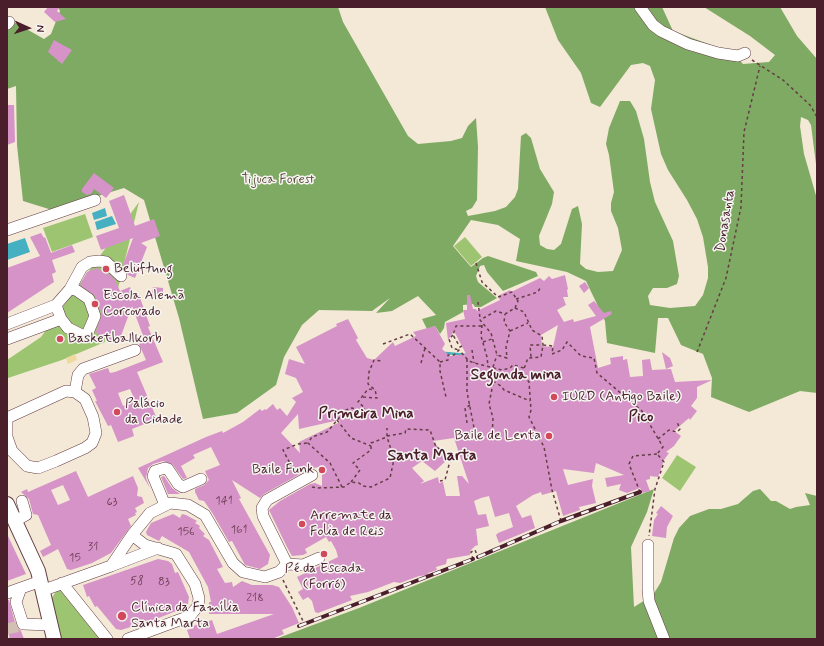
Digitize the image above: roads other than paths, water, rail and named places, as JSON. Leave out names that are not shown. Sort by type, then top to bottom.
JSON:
[{"type":"main road","points":[[7,504],[43,586],[54,639]]},
{"type":"street","points":[[640,7],[653,25],[688,44],[718,53],[738,56],[745,53]]},
{"type":"street","points":[[7,230],[95,200]]},
{"type":"street","points":[[7,324],[56,305],[70,289],[82,267],[90,262],[106,262],[121,276]]},
{"type":"street","points":[[56,305],[61,319],[68,328],[86,337],[95,316],[86,296],[80,291],[70,289]]},
{"type":"street","points":[[7,339],[61,319]]},
{"type":"street","points":[[76,392],[78,375],[83,369],[134,350]]},
{"type":"street","points":[[7,418],[66,391],[76,392],[85,399],[93,416],[96,433],[92,443],[56,462],[38,468],[27,466],[10,452],[7,437],[7,421]]},
{"type":"street","points":[[165,505],[152,476],[155,471],[165,468],[168,469],[182,487],[201,479]]},
{"type":"street","points":[[287,564],[262,516],[262,508],[267,500],[312,475]]},
{"type":"street","points":[[15,521],[26,515],[22,502]]},
{"type":"street","points":[[111,566],[132,535],[150,513],[165,505],[180,503],[199,510],[210,522],[233,563],[238,569],[250,575],[265,577],[279,572],[287,564],[303,565],[319,558]]},
{"type":"street","points":[[128,639],[190,616],[198,606],[199,598],[195,584],[179,557],[172,552],[145,545],[132,535]]},
{"type":"street","points":[[648,545],[649,601],[664,639]]},
{"type":"street","points":[[7,593],[21,588],[62,583],[158,548]]},
{"type":"street","points":[[62,583],[107,639]]},
{"type":"street","points":[[21,588],[14,602],[21,625],[50,625]]},
{"type":"water","points":[[105,208],[107,216],[94,220],[92,213]]},
{"type":"water","points":[[112,216],[116,224],[97,230],[95,222]]},
{"type":"water","points":[[25,238],[30,252],[7,260],[7,244]]},
{"type":"waterway","points":[[446,353],[467,355]]},
{"type":"tunnel","points":[[7,629],[20,626]]},
{"type":"railway","points":[[478,557],[561,521],[640,492]]},
{"type":"railway","points":[[299,626],[473,559]]},
{"type":"place","name":"Belüftung","points":[[106,269]]},
{"type":"place","name":"Escola Alemã Corcovado","points":[[95,304]]},
{"type":"place","name":"Basketballkorb","points":[[60,339]]},
{"type":"place","name":"IURD (Antigo Baile)","points":[[554,397]]},
{"type":"place","name":"Palácio da Cidade","points":[[117,412]]},
{"type":"place","name":"Baile de Lenta","points":[[549,436]]},
{"type":"place","name":"Baile Funk","points":[[322,470]]},
{"type":"place","name":"Arremate da Folia de Reis","points":[[302,524]]},
{"type":"place","name":"Pé da Escada (Forró)","points":[[324,554]]},
{"type":"place","name":"Clínica da Família Santa Marta","points":[[122,616]]},
{"type":"district","name":"Segunda mina","points":[[516,376]]},
{"type":"district","name":"Primeira Mina","points":[[366,415]]},
{"type":"district","name":"Pico","points":[[641,418]]},
{"type":"district","name":"Santa Marta","points":[[432,457]]},
{"type":"park label","name":"Tijuca Forest","points":[[278,180]]}]
